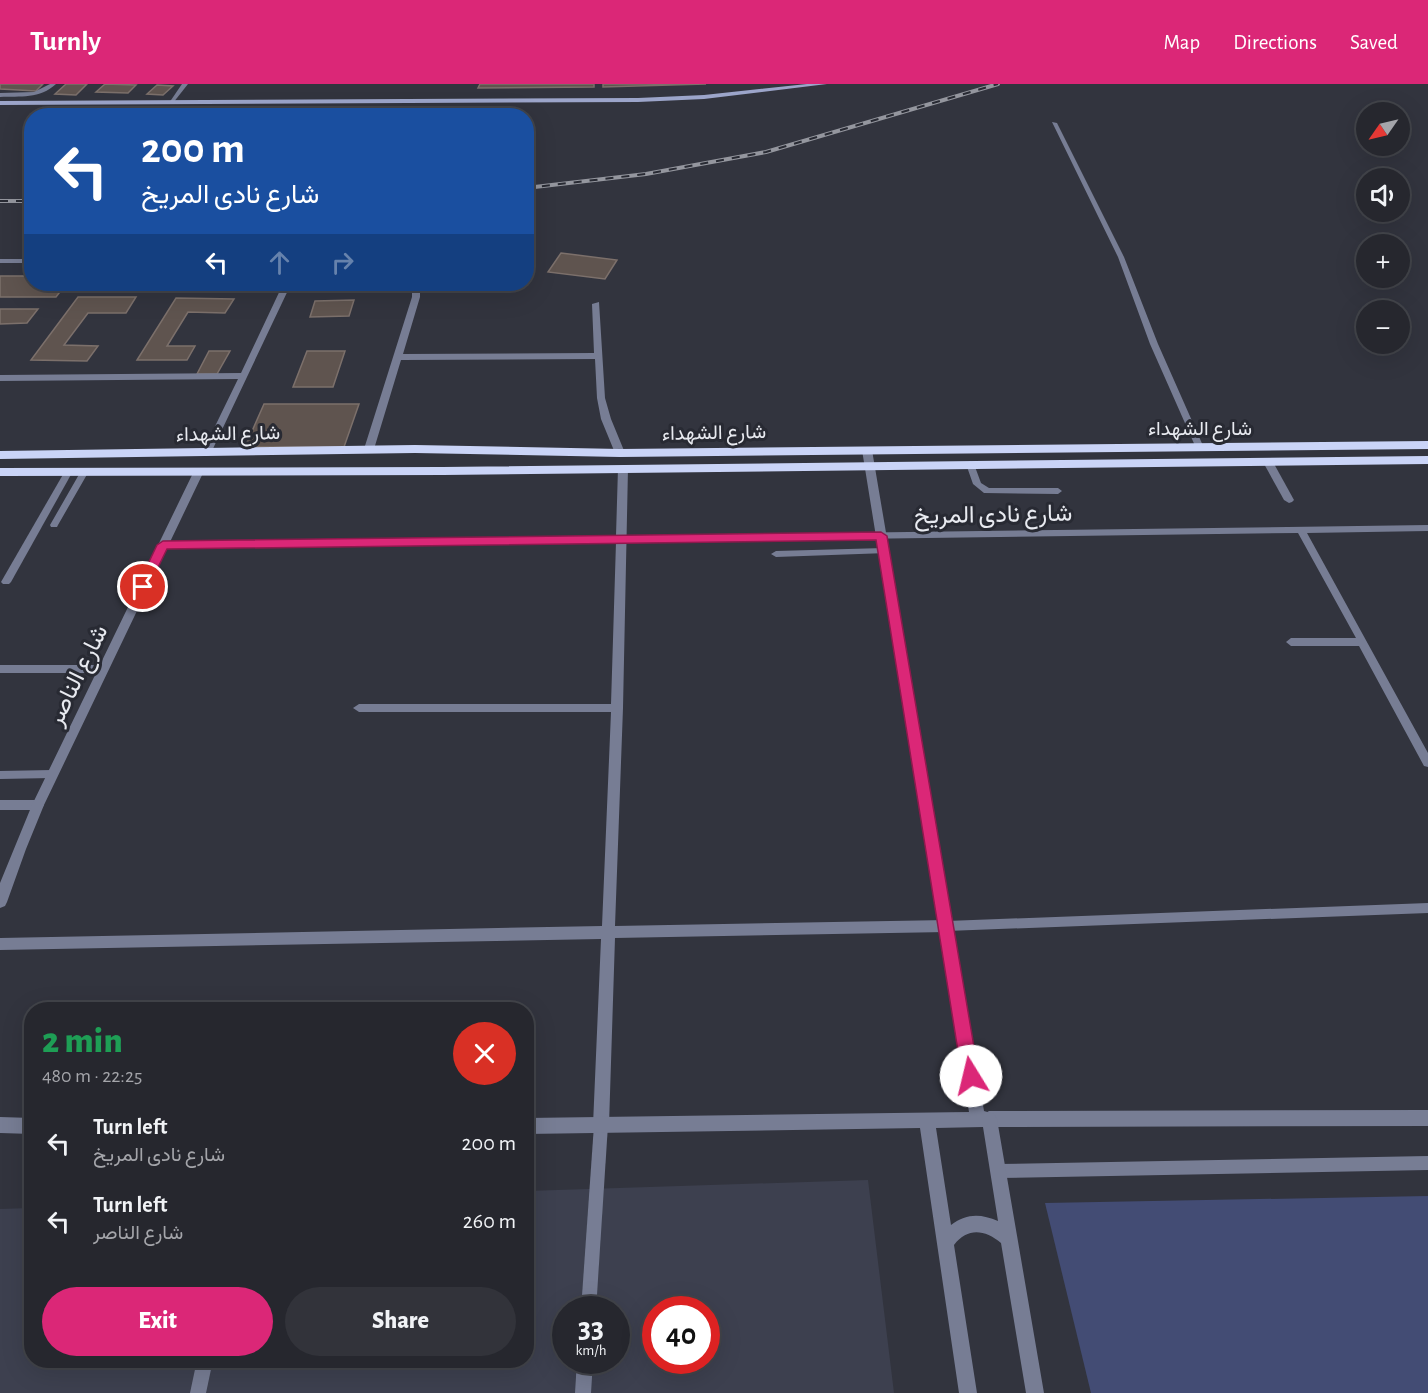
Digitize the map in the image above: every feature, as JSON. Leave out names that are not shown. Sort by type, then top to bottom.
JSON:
[{"type":"highway","name":"شارع الشهداء","points":[[0,455],[448,447],[620,453],[1428,445]]},
{"type":"highway","points":[[443,471],[452,459],[448,447]]},
{"type":"highway","points":[[520,470],[518,458],[527,448]]},
{"type":"highway","points":[[46,472],[38,466],[37,462],[54,455]]},
{"type":"highway","name":"شارع الشهداء","points":[[0,472],[443,471],[1428,460]]},
{"type":"main road","points":[[0,103],[638,100],[704,97],[824,84]]},
{"type":"street","points":[[0,261],[24,261]]},
{"type":"street","points":[[207,453],[284,291]]},
{"type":"street","points":[[369,449],[416,291]]},
{"type":"street","points":[[596,304],[603,410],[620,453]]},
{"type":"street","points":[[398,357],[598,356]]},
{"type":"street","points":[[0,378],[244,376]]},
{"type":"street","points":[[867,450],[947,926],[983,1119],[998,1171],[1035,1393]]},
{"type":"street","points":[[1268,462],[1289,500]]},
{"type":"street","points":[[601,1125],[617,708],[623,468]]},
{"type":"street","name":"شارع الناصر","points":[[0,902],[19,849],[52,774],[199,471]]},
{"type":"street","name":"شارع نادى المريخ","points":[[163,545],[621,539]]},
{"type":"street","points":[[359,708],[617,708]]},
{"type":"street","points":[[0,944],[947,926]]},
{"type":"street","points":[[534,1126],[983,1119],[1428,1118]]},
{"type":"street","points":[[927,1120],[968,1393]]},
{"type":"street","points":[[0,1125],[24,1126]]},
{"type":"street","points":[[945,1244],[958,1228],[978,1223],[1000,1230],[1009,1238]]},
{"type":"lane","points":[[0,94],[37,94],[47,91],[53,84]]},
{"type":"lane","points":[[171,102],[185,84]]},
{"type":"lane","points":[[1054,123],[1121,257],[1154,344],[1200,448]]},
{"type":"lane","points":[[970,464],[977,484],[987,491],[1058,491]]},
{"type":"lane","points":[[6,582],[69,471]]},
{"type":"lane","points":[[54,525],[85,471]]},
{"type":"lane","name":"شارع نادى المريخ","points":[[621,539],[1428,528]]},
{"type":"lane","points":[[1302,531],[1428,763]]},
{"type":"lane","points":[[776,554],[884,551]]},
{"type":"lane","points":[[1290,642],[1363,642]]},
{"type":"lane","points":[[0,669],[103,669]]},
{"type":"lane","points":[[0,775],[52,774]]},
{"type":"lane","points":[[0,805],[38,805]]},
{"type":"lane","points":[[947,926],[1428,908]]},
{"type":"lane","points":[[589,1296],[601,1125]]},
{"type":"lane","points":[[998,1171],[1428,1163]]},
{"type":"lane","points":[[198,1393],[203,1368]]},
{"type":"lane","points":[[583,1393],[584,1374]]},
{"type":"shaded area","points":[[868,1180],[894,1393],[0,1393],[0,1209],[24,1208],[24,1368],[534,1368],[534,1191]]},
{"type":"shaded area","points":[[1428,1196],[1428,1393],[1091,1393],[1045,1203]]},
{"type":"building","points":[[0,84],[43,84],[36,91],[0,89]]},
{"type":"building","points":[[66,84],[87,84],[76,95],[55,94]]},
{"type":"building","points":[[105,84],[136,85],[128,93],[96,92]]},
{"type":"building","points":[[480,84],[594,84],[594,87],[478,88]]},
{"type":"building","points":[[603,84],[706,84],[603,87]]},
{"type":"building","points":[[157,85],[173,86],[163,95],[147,94]]},
{"type":"building","points":[[561,253],[617,260],[605,279],[548,272]]},
{"type":"building","points":[[0,276],[24,276],[24,291],[61,291],[56,297],[0,297]]},
{"type":"building","points":[[78,297],[136,297],[126,313],[88,313],[64,345],[98,346],[87,361],[31,360]]},
{"type":"building","points":[[176,298],[234,299],[225,313],[188,312],[167,346],[195,346],[187,360],[137,360]]},
{"type":"building","points":[[354,300],[349,316],[310,317],[315,301]]},
{"type":"building","points":[[0,309],[38,309],[27,323],[0,324]]},
{"type":"building","points":[[209,351],[230,351],[217,374],[197,374]]},
{"type":"building","points":[[307,351],[345,351],[333,387],[293,387]]},
{"type":"building","points":[[264,404],[359,404],[344,447],[245,447]]},
{"type":"railway","points":[[534,187],[646,174],[766,152],[998,84]]},
{"type":"railway","points":[[0,201],[24,201]]},
{"type":"route","points":[[143,587],[163,545],[881,536],[971,1076]]}]
